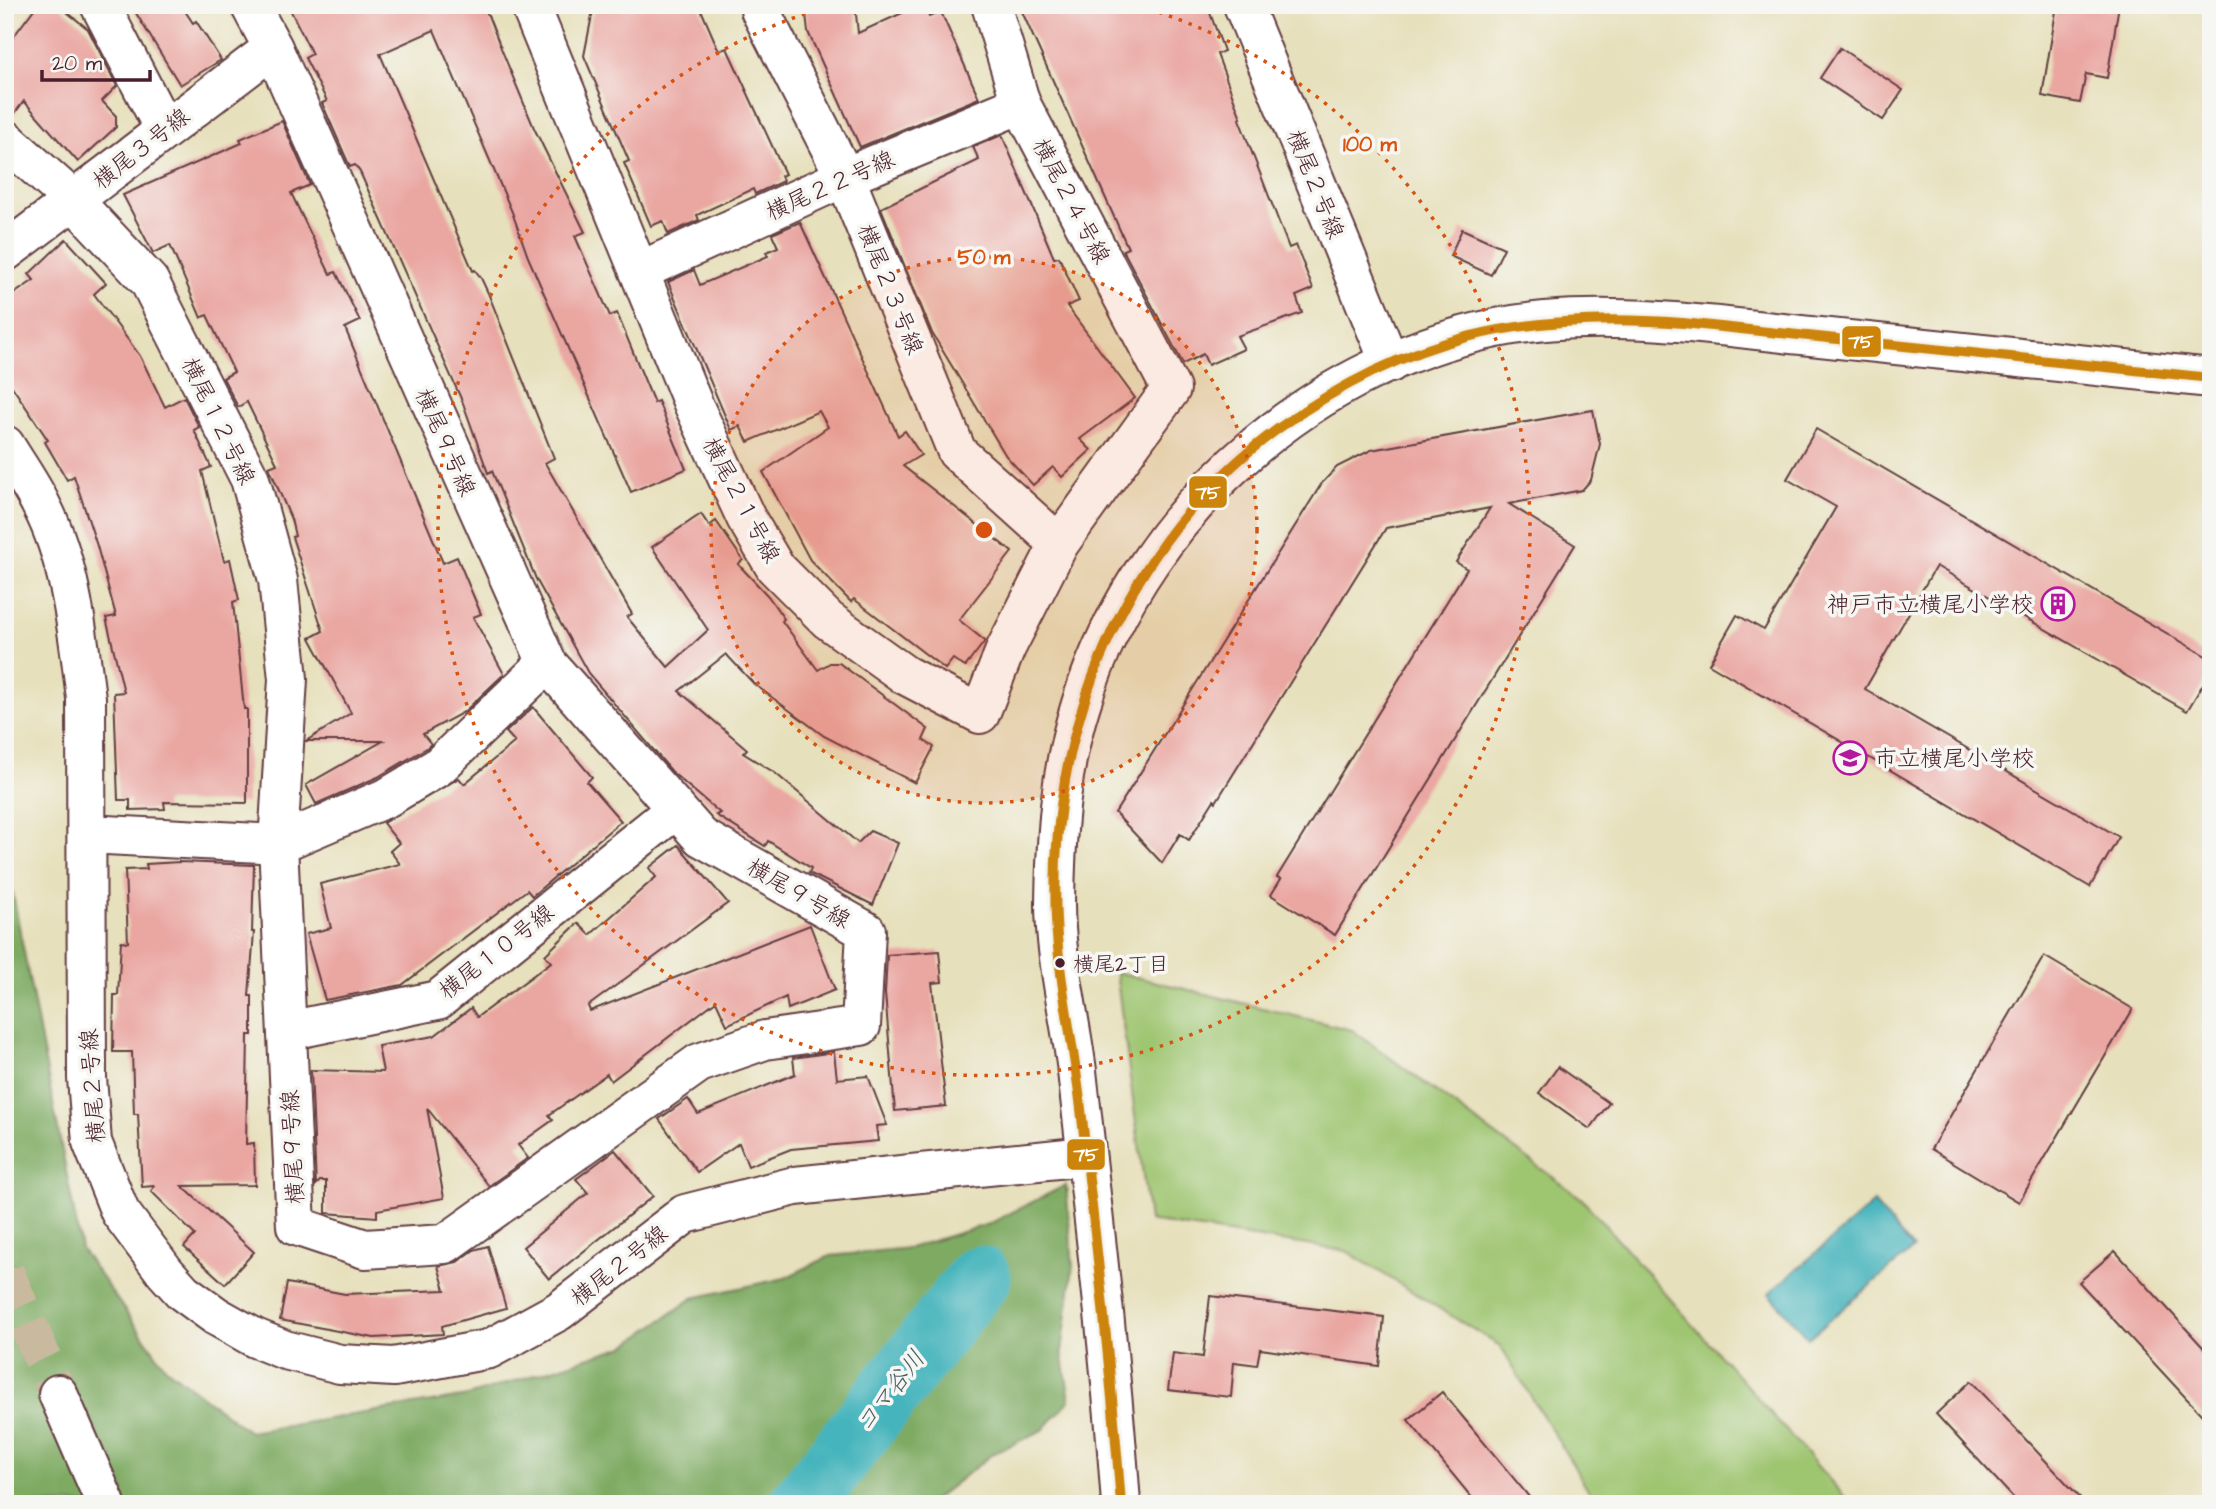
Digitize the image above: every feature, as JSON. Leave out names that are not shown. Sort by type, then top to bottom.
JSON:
[{"type":"main road","points":[[100,5],[164,130]]},
{"type":"main road","points":[[250,5],[273,48]]},
{"type":"main road","name":"横尾２１号線","points":[[530,5],[694,406],[746,518],[775,567],[828,621],[905,675],[980,714],[1006,648],[1059,544],[1171,389]]},
{"type":"main road","name":"横尾２３号線","points":[[761,5],[760,10],[845,177],[957,452],[1059,544]]},
{"type":"main road","name":"横尾２４号線","points":[[990,5],[1021,104],[1171,389]]},
{"type":"main road","name":"横尾２号線","points":[[1243,5],[1390,363]]},
{"type":"main road","name":"横尾３号線","points":[[5,253],[273,48]]},
{"type":"main road","name":"横尾９号線","points":[[273,48],[547,663],[701,837],[866,931],[861,1026],[765,1040],[699,1063],[445,1244],[365,1249],[296,1226],[278,844]]},
{"type":"main road","name":"横尾２２号線","points":[[640,271],[845,177],[1021,104]]},
{"type":"main road","name":"横尾１２号線","points":[[5,139],[73,200],[149,281],[250,479],[278,580],[288,679],[278,844]]},
{"type":"main road","points":[[1121,1504],[1086,1156],[1055,911],[1063,779],[1081,703],[1119,610],[1200,495],[1268,435],[1323,398],[1390,363],[1448,341],[1537,322],[1566,320],[1736,329],[2211,378]]},
{"type":"main road","name":"横尾２号線","points":[[5,445],[42,506],[60,553],[74,617],[86,698],[87,1078],[92,1142],[120,1212],[183,1292],[216,1317],[285,1350],[340,1364],[394,1367],[489,1349],[559,1311],[685,1214],[795,1186],[1086,1156]]},
{"type":"main road","points":[[87,834],[278,844],[388,797],[438,767],[547,663]]},
{"type":"main road","name":"横尾１０号線","points":[[287,1031],[438,1000],[676,808]]},
{"type":"main road","points":[[58,1394],[106,1504]]},
{"type":"green space","points":[[10,879],[81,1249],[166,1368],[249,1432],[468,1396],[625,1346],[693,1298],[785,1278],[830,1256],[909,1248],[989,1224],[1066,1185],[1073,1267],[1062,1351],[1070,1400],[1043,1430],[992,1454],[929,1504],[5,1504],[5,881]]},
{"type":"green space","points":[[1116,972],[1352,1030],[1581,1198],[1851,1504],[1597,1504],[1500,1346],[1346,1251],[1149,1221]]},
{"type":"water","points":[[1874,1203],[1913,1249],[1808,1338],[1769,1293]]},
{"type":"building","points":[[37,5],[58,5],[88,29],[117,86],[102,101],[116,116],[116,127],[78,162],[24,101],[11,118],[5,118],[5,48]]},
{"type":"building","points":[[131,5],[181,5],[193,23],[196,21],[221,60],[180,85]]},
{"type":"building","points":[[288,5],[490,5],[485,8],[534,128],[585,232],[575,236],[610,316],[617,313],[654,403],[658,401],[686,469],[631,492],[528,257],[512,212],[434,30],[380,54],[473,271],[481,278],[488,293],[554,458],[545,463],[632,614],[627,617],[668,667],[708,630],[652,547],[701,514],[709,526],[716,521],[743,560],[738,564],[768,596],[784,619],[782,621],[818,670],[830,663],[839,663],[928,729],[923,740],[934,747],[915,783],[824,736],[754,684],[726,654],[679,691],[747,749],[743,753],[775,773],[858,843],[870,831],[898,843],[873,905],[809,873],[811,868],[768,841],[765,846],[716,815],[720,813],[674,774],[588,673],[536,579],[492,471],[488,473],[463,403],[360,172],[355,165],[350,167],[322,103],[327,101],[305,58],[312,54]]},
{"type":"building","points":[[594,5],[699,5],[719,51],[727,48],[785,174],[781,176],[783,181],[755,194],[753,189],[697,215],[699,220],[668,234],[663,221],[651,226],[624,163],[629,161],[584,56]]},
{"type":"building","points":[[805,5],[855,5],[858,33],[920,5],[924,5],[929,17],[941,12],[979,98],[860,147],[808,32]]},
{"type":"building","points":[[1019,5],[1207,5],[1224,51],[1217,54],[1241,118],[1239,119],[1289,248],[1296,245],[1313,289],[1296,296],[1302,313],[1237,336],[1244,349],[1208,365],[1203,354],[1183,364],[1123,250],[1128,248]]},
{"type":"building","points":[[2057,5],[2119,5],[2107,78],[2086,74],[2080,103],[2042,96]]},
{"type":"building","points":[[1840,48],[1903,90],[1883,120],[1820,78]]},
{"type":"building","points":[[282,121],[310,185],[291,193],[330,274],[336,272],[360,321],[345,328],[443,563],[457,557],[481,614],[473,617],[504,674],[464,712],[423,734],[431,744],[425,749],[378,777],[316,804],[306,785],[383,741],[306,741],[351,713],[310,638],[323,631],[292,537],[295,536],[291,519],[269,467],[277,464],[247,402],[238,407],[223,378],[234,372],[207,315],[201,318],[170,245],[153,253],[123,195],[242,143],[240,139]]},
{"type":"building","points":[[1002,135],[1054,258],[1059,257],[1079,301],[1067,306],[1135,398],[1080,439],[1091,450],[1062,477],[1053,467],[1033,485],[1006,456],[932,333],[881,208],[979,160],[973,147]]},
{"type":"building","points":[[800,222],[898,436],[905,431],[921,455],[903,466],[1012,552],[959,620],[985,641],[965,667],[953,659],[945,669],[854,599],[851,602],[810,560],[763,472],[828,427],[819,411],[748,442],[740,426],[731,430],[668,282],[694,270],[700,285],[768,256],[766,252],[778,247],[772,234]]},
{"type":"building","points":[[1462,229],[1504,248],[1491,275],[1450,256]]},
{"type":"building","points":[[66,239],[106,283],[94,294],[140,356],[165,407],[184,397],[199,427],[194,430],[211,467],[202,471],[224,561],[230,559],[239,600],[233,602],[244,709],[247,709],[247,803],[164,802],[165,809],[130,810],[130,800],[118,800],[114,693],[124,692],[106,618],[116,616],[74,476],[67,480],[45,442],[48,440],[5,376],[5,300],[34,280],[29,274]]},
{"type":"building","points":[[1593,410],[1600,444],[1591,480],[1582,490],[1509,504],[1575,545],[1335,935],[1271,895],[1281,879],[1277,877],[1467,569],[1456,562],[1490,508],[1386,528],[1216,802],[1214,800],[1189,840],[1180,834],[1162,863],[1115,813],[1322,483],[1337,467],[1371,450]]},
{"type":"building","points":[[1816,429],[2211,659],[2211,671],[2187,711],[1936,566],[1865,689],[2119,837],[2090,887],[1709,664],[1737,615],[1764,630],[1836,507],[1787,479]]},
{"type":"building","points":[[533,707],[592,777],[587,782],[621,821],[532,896],[527,890],[402,985],[325,1000],[306,934],[331,928],[320,884],[400,864],[390,851],[399,843],[383,823],[459,778],[464,784],[515,742],[506,732]]},
{"type":"building","points":[[678,845],[728,903],[588,1006],[590,1011],[810,925],[835,990],[788,1009],[786,997],[727,1025],[716,1001],[611,1081],[607,1074],[549,1115],[553,1120],[518,1145],[528,1158],[489,1186],[427,1108],[444,1198],[377,1210],[377,1217],[326,1213],[326,1181],[320,1181],[316,1185],[311,1070],[383,1072],[378,1046],[434,1036],[471,1008],[477,1017],[551,962],[545,955],[578,923],[590,935],[656,877],[649,868]]},
{"type":"building","points":[[180,862],[254,865],[254,932],[249,996],[252,996],[252,1035],[248,1035],[246,1144],[254,1143],[255,1185],[182,1186],[254,1252],[225,1284],[184,1247],[195,1235],[151,1191],[155,1186],[142,1187],[138,1114],[134,1114],[132,1052],[113,1052],[114,995],[118,995],[121,941],[128,942],[125,870],[147,869],[146,864]]},
{"type":"building","points":[[939,951],[942,982],[932,983],[946,1106],[895,1111],[885,993],[887,955]]},
{"type":"building","points":[[2044,956],[2133,1009],[2019,1202],[1931,1149]]},
{"type":"building","points":[[834,1052],[837,1079],[868,1076],[887,1125],[876,1126],[878,1141],[791,1149],[748,1166],[739,1143],[697,1172],[659,1119],[688,1099],[698,1114],[795,1074],[793,1058]]},
{"type":"building","points":[[1558,1067],[1609,1103],[1590,1129],[1539,1093]]},
{"type":"building","points":[[615,1150],[653,1196],[549,1279],[523,1247],[588,1193],[576,1179]]},
{"type":"building","points":[[488,1246],[506,1308],[442,1326],[443,1334],[374,1338],[280,1320],[287,1283],[345,1294],[445,1290],[438,1266],[457,1262],[474,1250]]},
{"type":"building","points":[[2115,1251],[2211,1356],[2211,1425],[2079,1282]]},
{"type":"building","points":[[1210,1296],[1384,1317],[1379,1366],[1260,1349],[1257,1365],[1234,1362],[1231,1397],[1168,1390],[1173,1353],[1203,1357]]},
{"type":"building","points":[[1971,1381],[2086,1504],[2019,1504],[1936,1414]]},
{"type":"building","points":[[1442,1392],[1535,1504],[1477,1504],[1408,1420]]},
{"type":"waterway","name":"コマ谷川","points":[[802,1504],[979,1278]]},
{"type":"tunnel","points":[[5,1272],[58,1394]]},
{"type":"transit line","name":"75","points":[[1121,1504],[1087,1158],[1058,944],[1057,849],[1065,779],[1081,711],[1106,646],[1138,583],[1177,526],[1224,474],[1279,428],[1327,396],[1375,371],[1422,351],[1470,336],[1520,326],[1626,320],[1683,323],[2211,378]]},
{"type":"place","name":"神戸市立横尾小学校","points":[[2058,604]]},
{"type":"place","name":"市立横尾小学校","points":[[1850,758]]},
{"type":"place","name":"横尾2丁目","points":[[1060,963]]}]
